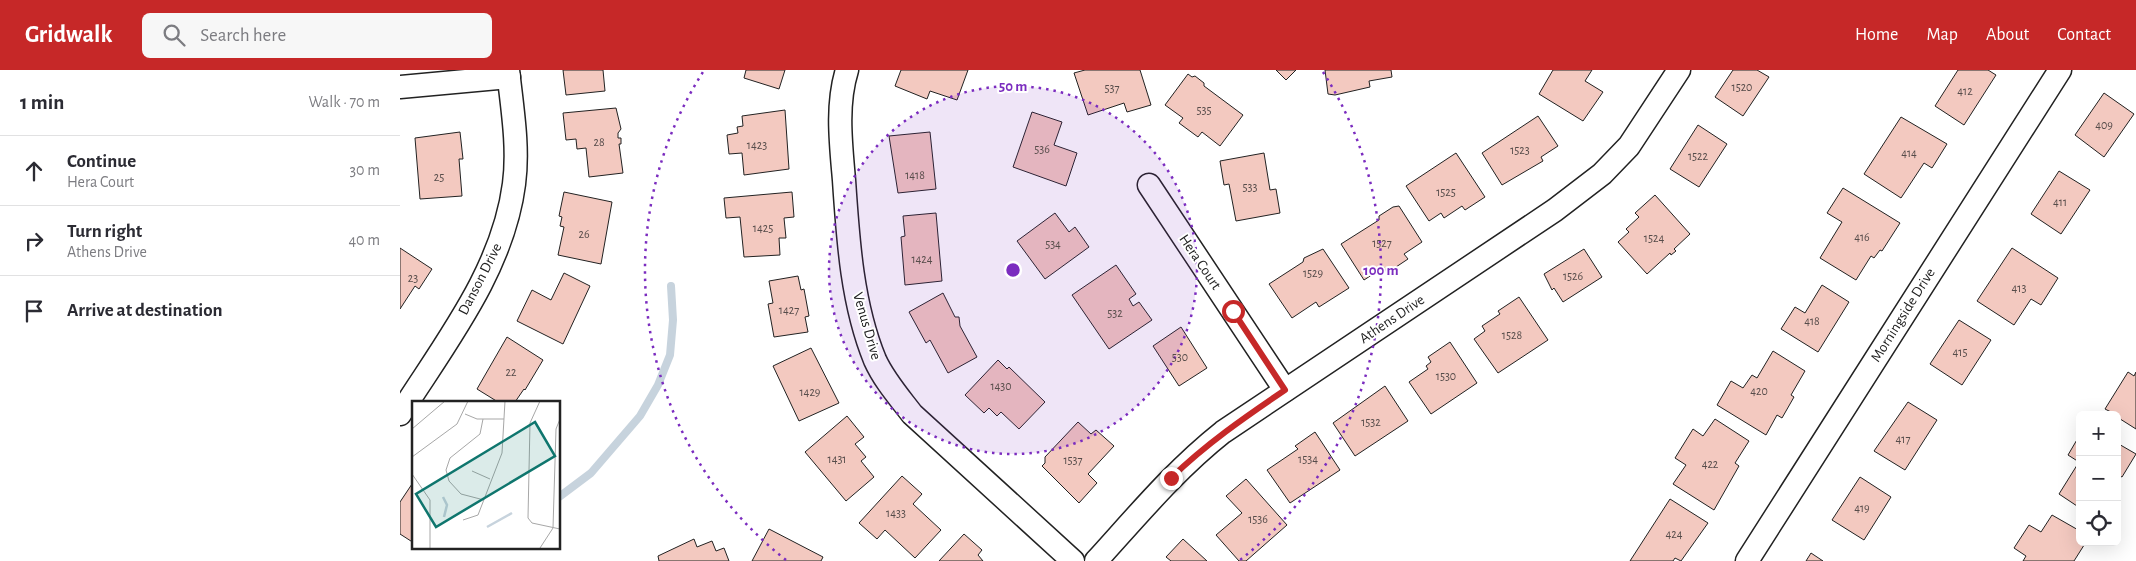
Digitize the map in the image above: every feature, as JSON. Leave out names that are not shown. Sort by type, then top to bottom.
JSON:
[{"type":"street","name":"Venus Drive","points":[[846,70],[841,108],[848,238],[857,299],[876,362],[891,387],[912,414],[1074,561]]},
{"type":"street","name":"Athens Drive","points":[[1096,561],[1196,454],[1285,390],[1582,191],[1602,174],[1629,146],[1679,70]]},
{"type":"street","name":"Morningside Drive","points":[[1747,561],[2060,70]]},
{"type":"street","points":[[400,87],[509,74]]},
{"type":"street","name":"Danson Drive","points":[[400,414],[467,308],[493,261],[507,221],[514,183],[509,74]]},
{"type":"street","name":"Hera Court","points":[[1148,185],[1285,390]]},
{"type":"building","points":[[563,70],[603,70],[605,91],[566,95]]},
{"type":"building","points":[[746,70],[785,70],[779,89],[744,78]]},
{"type":"building","points":[[901,70],[968,70],[957,100],[930,91],[927,99],[895,86]]},
{"type":"building","points":[[1085,70],[1140,70],[1151,105],[1127,112],[1124,103],[1088,115],[1074,73]]},
{"type":"building","points":[[1276,70],[1296,70],[1286,80]]},
{"type":"building","points":[[1325,70],[1391,70],[1392,77],[1369,81],[1370,87],[1335,95],[1328,94]]},
{"type":"building","points":[[1553,70],[1592,70],[1585,81],[1603,92],[1583,121],[1539,94]]},
{"type":"building","points":[[1733,70],[1757,70],[1769,77],[1743,116],[1715,97]]},
{"type":"building","points":[[1958,70],[1988,70],[1996,75],[1964,125],[1935,106]]},
{"type":"building","points":[[1188,74],[1192,77],[1195,76],[1204,83],[1204,86],[1243,115],[1220,146],[1202,132],[1198,137],[1179,123],[1183,118],[1165,105]]},
{"type":"building","points":[[2104,93],[2134,114],[2104,157],[2075,135]]},
{"type":"building","points":[[616,108],[621,129],[618,133],[618,138],[621,138],[621,144],[619,144],[623,173],[589,177],[586,148],[577,149],[576,139],[566,140],[563,113]]},
{"type":"building","points":[[785,110],[789,169],[744,175],[742,153],[729,154],[727,135],[738,133],[737,127],[743,126],[742,116]]},
{"type":"building","points":[[1032,112],[1062,122],[1054,145],[1077,153],[1066,186],[1013,167]]},
{"type":"building","points":[[1538,116],[1558,146],[1541,157],[1543,161],[1502,185],[1482,153]]},
{"type":"building","points":[[1901,117],[1947,144],[1932,168],[1924,163],[1901,198],[1864,174]]},
{"type":"building","points":[[1698,125],[1727,144],[1699,187],[1670,169]]},
{"type":"building","points":[[460,132],[463,159],[459,159],[462,196],[420,199],[415,138]]},
{"type":"building","points":[[930,132],[936,189],[898,193],[889,136]]},
{"type":"building","points":[[1264,153],[1270,190],[1276,189],[1280,213],[1236,221],[1229,184],[1224,185],[1220,161]]},
{"type":"building","points":[[1456,153],[1485,197],[1465,210],[1462,206],[1444,218],[1441,213],[1429,221],[1406,186]]},
{"type":"building","points":[[2059,171],[2090,190],[2061,234],[2031,214]]},
{"type":"building","points":[[1843,188],[1900,223],[1882,251],[1880,250],[1874,258],[1871,256],[1856,280],[1820,258],[1842,222],[1827,213]]},
{"type":"building","points":[[564,192],[612,202],[601,264],[558,255],[564,227],[560,226],[562,217],[559,216]]},
{"type":"building","points":[[792,192],[794,217],[784,218],[786,238],[779,238],[780,255],[744,257],[740,217],[726,218],[724,198]]},
{"type":"building","points":[[1655,195],[1690,234],[1674,249],[1676,251],[1671,255],[1670,253],[1647,274],[1618,242],[1629,232],[1626,229],[1639,217],[1635,213]]},
{"type":"building","points":[[1399,206],[1422,242],[1404,254],[1408,259],[1387,273],[1384,267],[1364,280],[1341,244],[1379,220],[1379,216],[1393,207]]},
{"type":"building","points":[[936,213],[942,281],[905,285],[901,237],[905,236],[903,216]]},
{"type":"building","points":[[1055,213],[1069,232],[1075,227],[1089,247],[1045,279],[1017,241]]},
{"type":"building","points":[[400,248],[432,269],[419,289],[415,286],[400,309]]},
{"type":"building","points":[[2012,248],[2058,278],[2041,305],[2031,299],[2014,325],[1977,301]]},
{"type":"building","points":[[1323,249],[1349,288],[1319,307],[1316,302],[1292,318],[1269,284],[1303,262],[1304,258]]},
{"type":"building","points":[[1584,249],[1602,277],[1563,302],[1554,288],[1552,290],[1544,274]]},
{"type":"building","points":[[1116,265],[1136,294],[1129,299],[1133,306],[1139,302],[1152,320],[1109,349],[1072,295]]},
{"type":"building","points":[[564,273],[590,286],[563,344],[517,321],[532,290],[551,300]]},
{"type":"building","points":[[798,276],[801,290],[804,289],[809,316],[805,317],[808,332],[774,337],[768,304],[773,303],[769,281]]},
{"type":"building","points":[[1822,285],[1849,302],[1818,352],[1781,329],[1795,307],[1805,313]]},
{"type":"building","points":[[943,293],[955,317],[959,317],[960,326],[977,357],[948,373],[930,340],[926,343],[909,312]]},
{"type":"building","points":[[1519,297],[1548,340],[1498,373],[1474,339],[1485,331],[1482,326],[1500,314],[1498,311]]},
{"type":"building","points":[[1959,320],[1991,340],[1962,385],[1930,364]]},
{"type":"building","points":[[1181,327],[1207,368],[1179,386],[1153,346]]},
{"type":"building","points":[[507,337],[543,360],[525,390],[516,401],[496,401],[477,389]]},
{"type":"building","points":[[1450,342],[1477,383],[1431,414],[1409,382],[1428,369],[1426,366],[1431,362],[1428,357]]},
{"type":"building","points":[[811,348],[839,403],[799,421],[773,366]]},
{"type":"building","points":[[1773,351],[1805,371],[1791,395],[1794,397],[1782,418],[1777,415],[1766,435],[1717,405],[1731,381],[1743,388],[1752,375],[1757,378]]},
{"type":"building","points":[[998,360],[1007,369],[1009,367],[1045,402],[1019,429],[1001,412],[997,416],[989,408],[984,413],[965,395]]},
{"type":"building","points":[[2128,372],[2134,376],[2136,372],[2136,429],[2121,420],[2121,411],[2105,409]]},
{"type":"building","points":[[1385,386],[1408,421],[1355,456],[1333,423]]},
{"type":"building","points":[[1908,402],[1937,420],[1905,470],[1874,451]]},
{"type":"building","points":[[847,416],[864,437],[855,444],[866,457],[861,461],[874,477],[846,501],[805,452]]},
{"type":"building","points":[[1715,419],[1749,441],[1735,463],[1739,466],[1714,510],[1673,484],[1686,465],[1675,458],[1693,429],[1703,436]]},
{"type":"building","points":[[1078,422],[1091,434],[1096,430],[1114,446],[1088,474],[1097,483],[1079,503],[1042,466],[1045,463],[1045,457]]},
{"type":"building","points":[[1315,432],[1340,470],[1290,503],[1267,470],[1298,449],[1295,446]]},
{"type":"building","points":[[2076,441],[2076,460],[2068,455]]},
{"type":"building","points":[[2121,445],[2136,454],[2121,476]]},
{"type":"building","points":[[2076,467],[2076,505],[2059,494]]},
{"type":"building","points":[[902,476],[922,494],[913,504],[941,530],[915,558],[885,530],[877,539],[859,523]]},
{"type":"building","points":[[1860,477],[1891,497],[1864,540],[1832,520]]},
{"type":"building","points":[[1246,479],[1287,525],[1246,561],[1239,561],[1216,535],[1242,513],[1226,496]]},
{"type":"building","points":[[412,484],[412,542],[400,534],[400,502]]},
{"type":"building","points":[[1670,499],[1708,523],[1681,561],[1675,558],[1673,561],[1630,561]]},
{"type":"building","points":[[2052,515],[2076,529],[2076,546],[2083,546],[2074,561],[2023,561],[2026,556],[2014,548],[2029,525],[2041,532]]},
{"type":"building","points":[[769,529],[823,557],[821,561],[752,561]]},
{"type":"building","points":[[964,534],[982,550],[978,555],[983,561],[939,561]]},
{"type":"building","points":[[694,539],[697,547],[712,541],[716,551],[724,548],[729,561],[659,561],[658,556]]},
{"type":"building","points":[[1183,539],[1207,561],[1171,561],[1166,557]]},
{"type":"building","points":[[1811,553],[1823,561],[1806,561]]},
{"type":"waterway","points":[[560,496],[591,473],[640,416],[658,385],[670,355],[673,320],[671,286]]},
{"type":"route","points":[[1171,478],[1223,432],[1285,390],[1233,311]]}]
